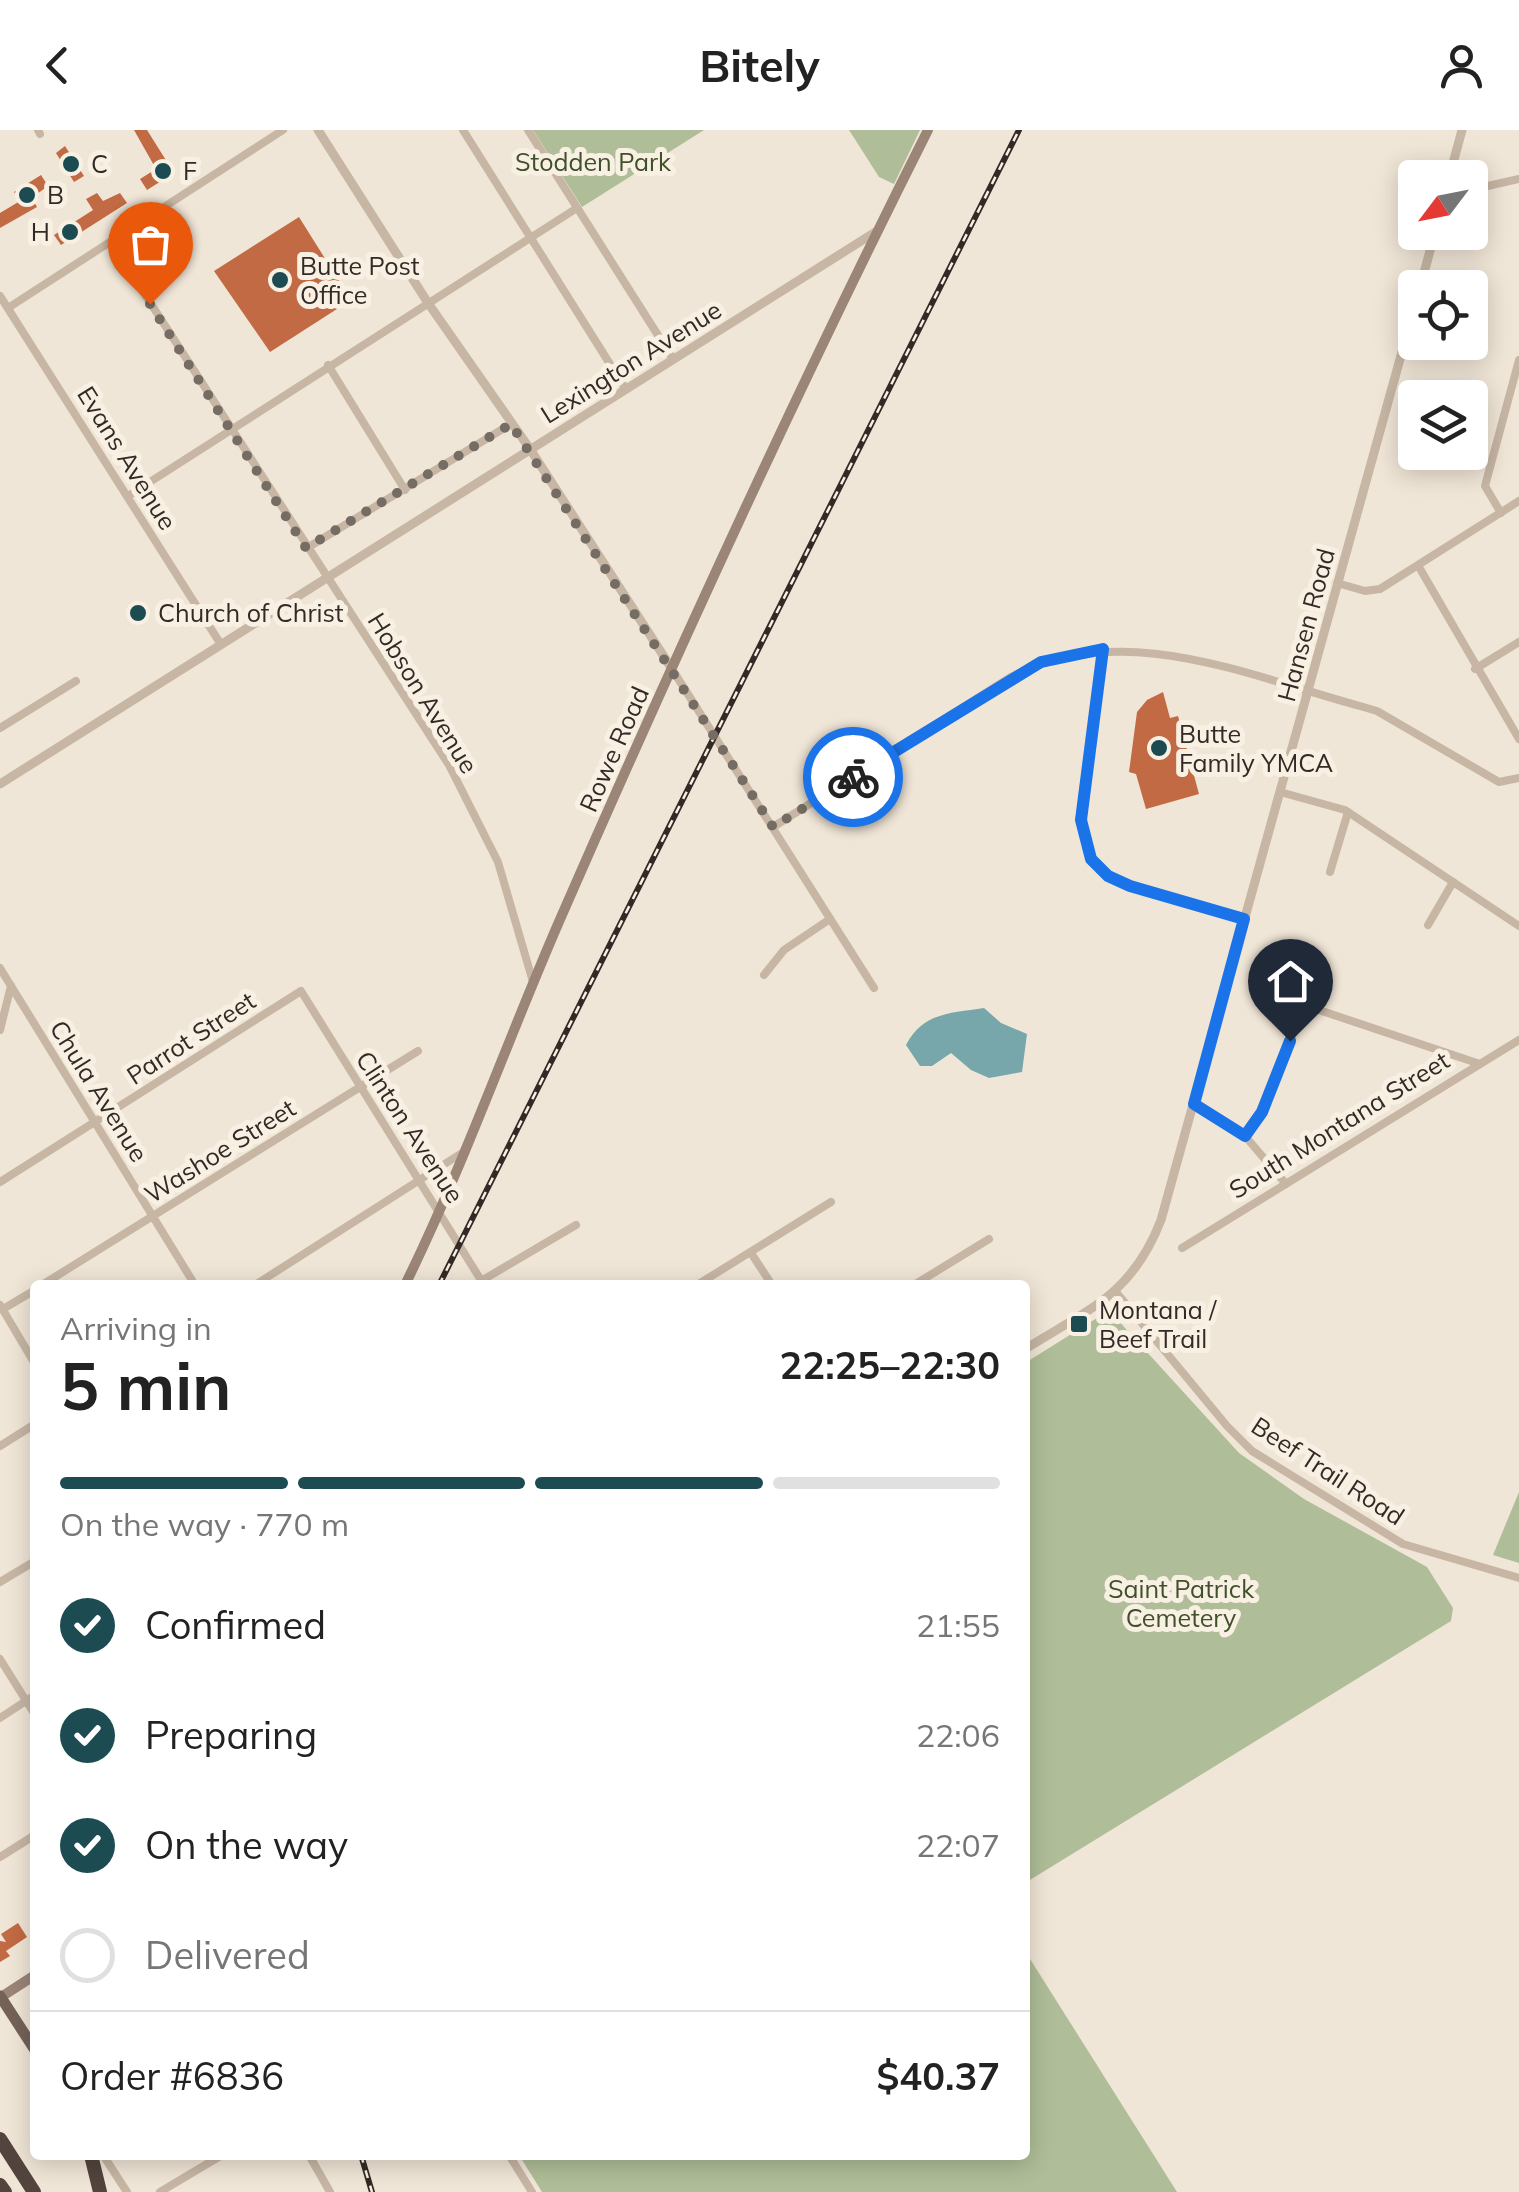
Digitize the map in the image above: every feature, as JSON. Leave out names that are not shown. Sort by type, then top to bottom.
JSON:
[{"type":"highway","points":[[0,2139],[34,2192]]},
{"type":"highway","points":[[92,2160],[100,2192]]},
{"type":"highway","points":[[0,2184],[5,2192]]},
{"type":"main road","name":"Rowe Road","points":[[408,1280],[469,1148],[532,982],[672,669],[928,130]]},
{"type":"main road","points":[[30,1979],[0,1997],[30,2042]]},
{"type":"street","points":[[8,308],[283,130]]},
{"type":"street","points":[[318,130],[428,304],[530,449],[874,988]]},
{"type":"street","points":[[463,130],[625,388]]},
{"type":"street","points":[[528,130],[673,358]]},
{"type":"street","points":[[1454,160],[1462,130]]},
{"type":"street","points":[[1488,186],[1519,179]]},
{"type":"street","points":[[128,496],[577,208]]},
{"type":"street","name":"Lexington Avenue","points":[[0,784],[878,230]]},
{"type":"street","name":"Hobson Avenue","points":[[111,242],[449,765],[498,862],[532,982]]},
{"type":"street","name":"Evans Avenue","points":[[0,296],[220,643]]},
{"type":"street","name":"Hansen Road","points":[[1116,1292],[1149,1250],[1194,1104],[1400,360]]},
{"type":"street","points":[[1500,513],[1484,486],[1519,360]]},
{"type":"street","points":[[328,365],[405,490]]},
{"type":"street","points":[[306,548],[511,424]]},
{"type":"street","points":[[1338,583],[1364,590],[1380,589],[1519,502]]},
{"type":"street","points":[[1418,566],[1519,739]]},
{"type":"street","points":[[1475,669],[1519,642]]},
{"type":"street","points":[[773,827],[1011,677],[1041,662],[1103,649],[1166,654],[1377,711],[1499,782],[1519,778]]},
{"type":"street","points":[[1103,649],[1081,820],[1091,859],[1108,876],[1130,886],[1244,919]]},
{"type":"street","points":[[0,728],[76,681]]},
{"type":"street","points":[[1280,792],[1348,812],[1519,926]]},
{"type":"street","points":[[1330,872],[1348,812]]},
{"type":"street","points":[[1428,925],[1453,882]]},
{"type":"street","points":[[764,976],[784,950],[830,918]]},
{"type":"street","name":"Chula Avenue","points":[[0,968],[192,1280]]},
{"type":"street","points":[[0,1030],[11,986]]},
{"type":"street","name":"Parrot Street","points":[[0,1182],[301,991]]},
{"type":"street","name":"Clinton Avenue","points":[[301,991],[480,1280]]},
{"type":"street","points":[[1245,1136],[1262,1112],[1304,1005],[1480,1064]]},
{"type":"street","name":"South Montana Street","points":[[1182,1248],[1519,1040]]},
{"type":"street","name":"Washoe Street","points":[[50,1280],[418,1051]]},
{"type":"street","points":[[1194,1104],[1245,1136],[1286,1184]]},
{"type":"street","points":[[263,1280],[469,1148]]},
{"type":"street","points":[[705,1280],[831,1202]]},
{"type":"street","points":[[487,1280],[576,1225]]},
{"type":"street","points":[[922,1280],[989,1239]]},
{"type":"street","points":[[751,1252],[769,1280]]},
{"type":"street","points":[[30,1292],[1,1307],[30,1356]]},
{"type":"street","points":[[1030,1346],[1116,1292]]},
{"type":"street","name":"Beef Trail Road","points":[[1116,1292],[1227,1426],[1252,1450],[1403,1544],[1519,1578]]},
{"type":"street","points":[[0,1446],[30,1427]]},
{"type":"street","points":[[0,1582],[30,1564]]},
{"type":"street","points":[[0,1659],[30,1697]]},
{"type":"street","points":[[0,1718],[30,1699]]},
{"type":"street","points":[[0,1858],[30,1838]]},
{"type":"street","points":[[106,2160],[127,2192]]},
{"type":"street","points":[[160,2192],[214,2160]]},
{"type":"street","points":[[312,2160],[330,2192]]},
{"type":"street","points":[[512,2160],[532,2192]]},
{"type":"green space","name":"Stodden Park","points":[[533,130],[704,130],[582,207]]},
{"type":"green space","points":[[849,130],[920,130],[894,184],[879,177]]},
{"type":"green space","name":"Saint Patrick Cemetery","points":[[1115,1317],[1239,1453],[1304,1499],[1427,1567],[1453,1608],[1451,1621],[1030,1880],[1030,1360],[1097,1318]]},
{"type":"green space","points":[[1519,1492],[1519,1563],[1493,1555]]},
{"type":"green space","points":[[1030,1959],[1177,2192],[542,2192],[522,2160],[1030,2160]]},
{"type":"water","points":[[984,1008],[1001,1023],[1027,1034],[1022,1072],[989,1078],[971,1070],[951,1053],[932,1066],[920,1066],[906,1045],[921,1026],[939,1016]]},
{"type":"building","name":"F","points":[[134,130],[147,130],[174,173],[147,190],[140,179],[156,169]]},
{"type":"building","name":"C","points":[[65,146],[84,176],[74,182],[56,153]]},
{"type":"building","name":"B","points":[[41,175],[48,186],[33,200],[37,207],[0,228],[0,213],[20,201],[14,192]]},
{"type":"building","points":[[97,193],[103,201],[120,193],[127,203],[61,245],[54,235],[93,210],[86,199]]},
{"type":"building","name":"Butte Post Office","points":[[299,217],[351,300],[270,352],[214,271]]},
{"type":"building","name":"Butte Family YMCA","points":[[1163,692],[1170,718],[1178,716],[1199,794],[1146,809],[1136,774],[1129,772],[1137,712],[1147,700]]},
{"type":"building","points":[[18,1923],[27,1937],[6,1951],[10,1956],[0,1962],[0,1941],[6,1942],[1,1934]]},
{"type":"railway","points":[[442,1280],[1019,130]]},
{"type":"railway","points":[[362,2160],[372,2192]]},
{"type":"way so far","points":[[150,304],[306,548],[511,424],[773,827],[853,777]]},
{"type":"place","name":"C","points":[[71,164]]},
{"type":"place","name":"F","points":[[163,171]]},
{"type":"place","name":"B","points":[[27,195]]},
{"type":"place","name":"H","points":[[70,232]]},
{"type":"place","name":"Butte Post Office","points":[[280,280]]},
{"type":"place","name":"Church of Christ","points":[[138,613]]},
{"type":"place","name":"Butte Family YMCA","points":[[1159,748]]},
{"type":"place","name":"Montana / Beef Trail","points":[[1079,1324]]},
{"type":"route","points":[[853,777],[1011,677],[1041,662],[1103,649],[1081,820],[1091,859],[1108,876],[1130,886],[1244,919],[1194,1104],[1216,1114],[1245,1136],[1262,1112],[1290,1041]]}]
